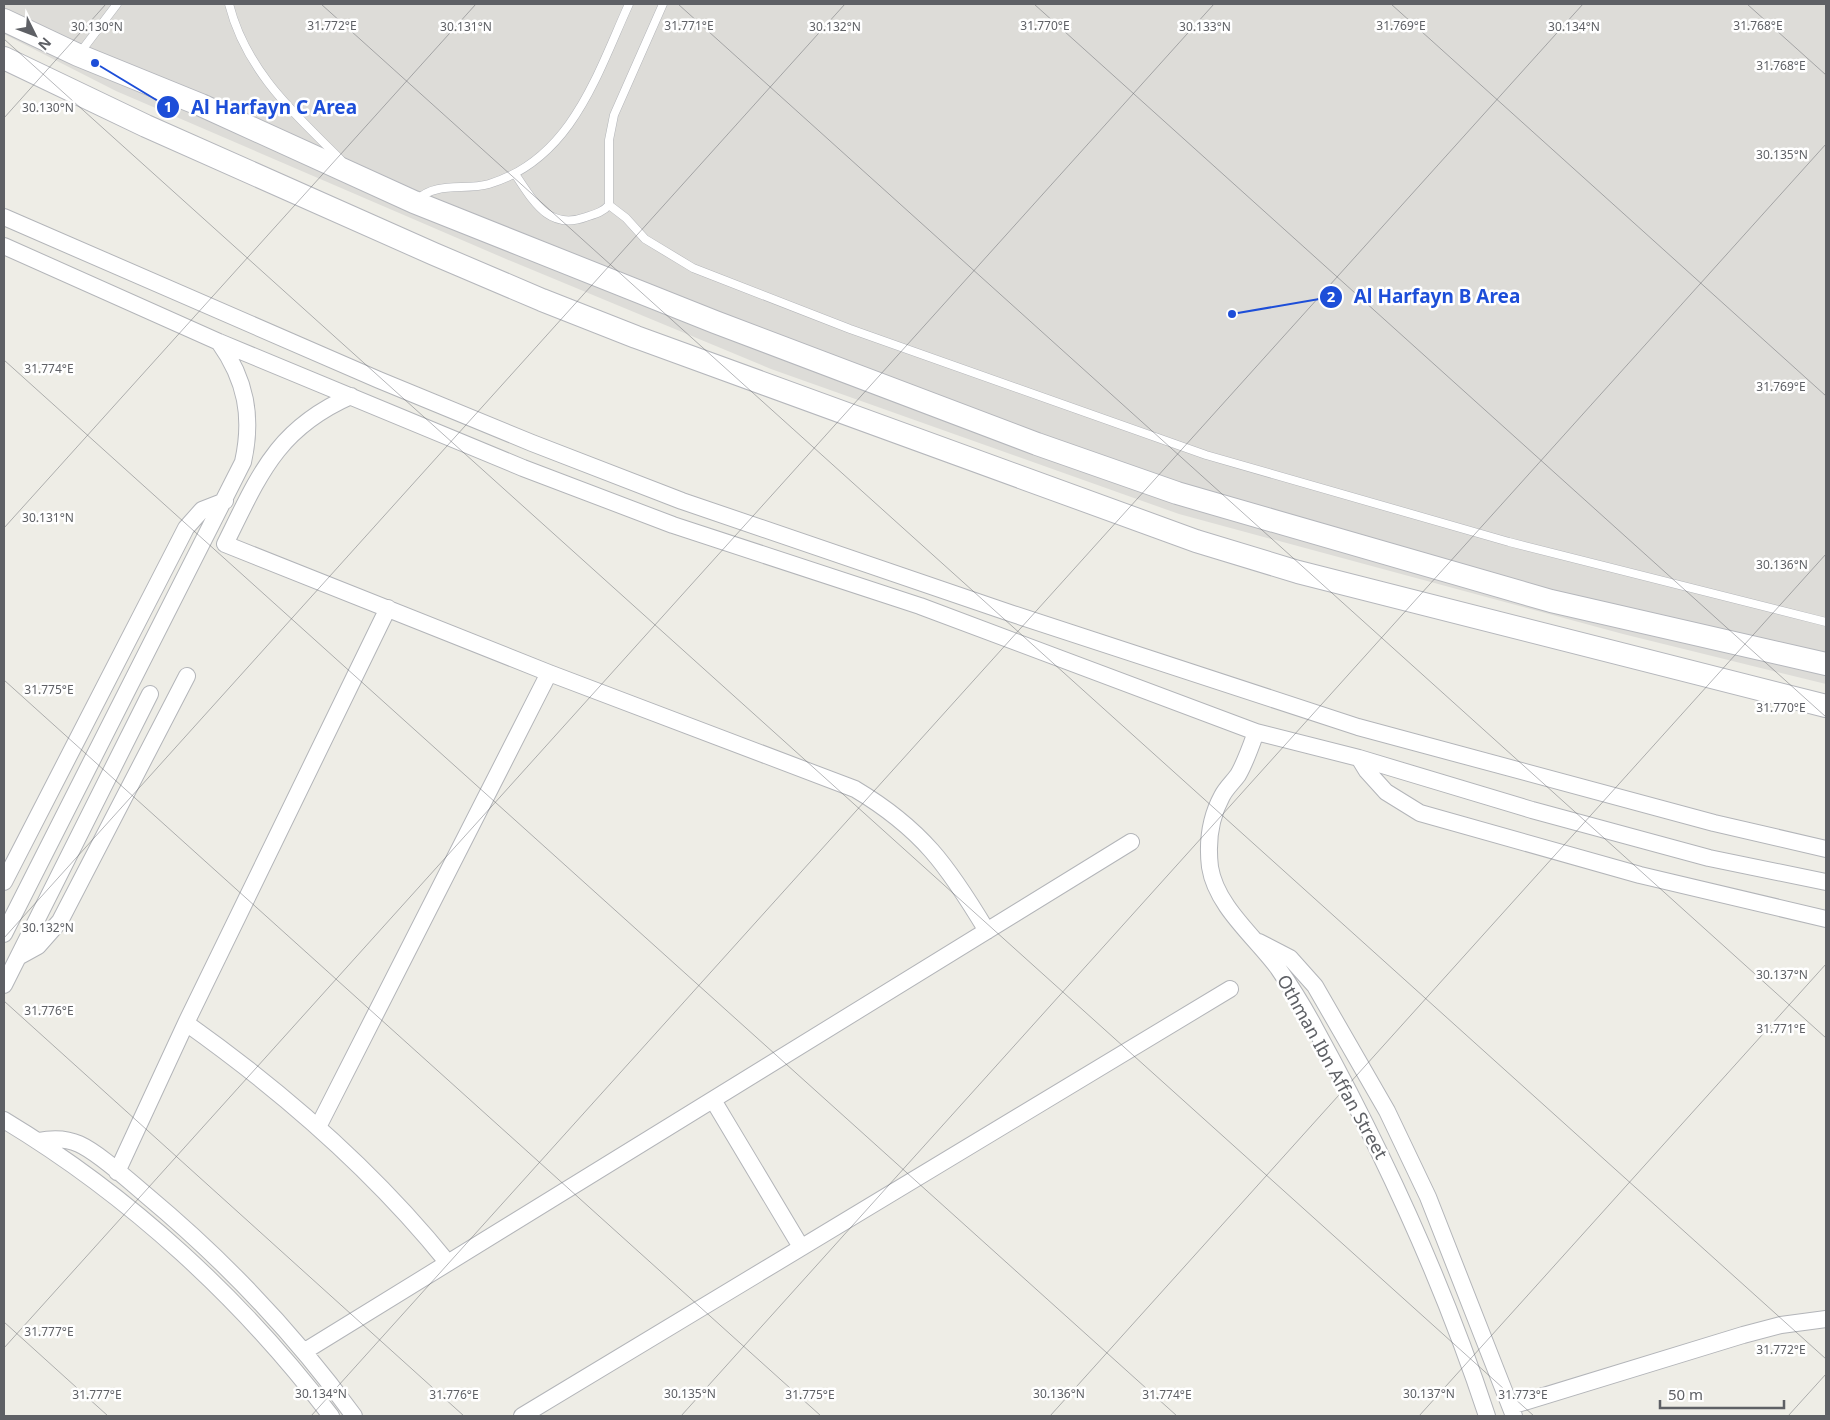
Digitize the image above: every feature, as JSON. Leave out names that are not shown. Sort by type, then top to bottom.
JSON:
[{"type":"street","points":[[4,20],[414,202],[733,329],[1037,444],[1177,493],[1551,601],[1826,664]]},
{"type":"street","points":[[52,81],[73,52]]},
{"type":"street","points":[[4,58],[146,126],[542,300],[645,340],[1196,541],[1308,575],[1826,706]]},
{"type":"street","points":[[4,217],[379,380],[532,443],[682,501],[1001,610],[1358,727],[1714,823],[1826,850]]},
{"type":"street","points":[[4,246],[220,342],[523,468],[673,525],[920,606],[1256,732],[1359,758],[1532,810],[1709,858],[1826,882]]},
{"type":"street","points":[[4,934],[243,462],[248,426],[248,408],[238,373],[220,342]]},
{"type":"street","points":[[351,396],[316,414],[286,438],[263,469],[225,544],[549,673],[855,789],[894,814],[929,846],[958,882],[987,931]]},
{"type":"street","points":[[4,882],[186,528],[202,510],[224,501]]},
{"type":"street","points":[[117,1172],[186,1023],[388,608]]},
{"type":"street","points":[[318,1127],[549,673]]},
{"type":"street","points":[[18,957],[38,946],[60,921],[187,676]]},
{"type":"street","points":[[4,985],[150,694]]},
{"type":"street","name":"Othman Ibn Affan Street","points":[[1256,732],[1238,775],[1219,803],[1212,819],[1208,844],[1211,869],[1219,893],[1278,969],[1311,1021],[1358,1108],[1398,1189],[1467,1355],[1487,1416]]},
{"type":"street","points":[[1359,758],[1386,792],[1420,813],[1623,870],[1826,919]]},
{"type":"street","points":[[305,1351],[1131,842]]},
{"type":"street","points":[[1257,940],[1274,948],[1304,971],[1315,986],[1383,1103],[1428,1197],[1513,1411],[1781,1324],[1824,1322]]},
{"type":"street","points":[[522,1416],[1230,988]]},
{"type":"street","points":[[186,1023],[254,1073],[318,1127],[411,1217],[448,1262]]},
{"type":"street","points":[[713,1100],[802,1247]]},
{"type":"street","points":[[4,1120],[38,1141],[139,1217],[210,1280],[278,1349],[331,1416]]},
{"type":"street","points":[[38,1141],[62,1139],[81,1145],[117,1172],[208,1249],[270,1311],[305,1351],[354,1416]]},
{"type":"lane","points":[[73,52],[117,4]]},
{"type":"lane","points":[[229,4],[241,39],[268,84],[284,105],[361,178]]},
{"type":"lane","points":[[414,202],[429,190],[488,184],[515,174],[555,142],[581,110],[629,4]]},
{"type":"lane","points":[[515,174],[542,211],[554,218],[568,221],[581,219],[605,210],[609,205],[608,147],[614,115],[664,4]]},
{"type":"lane","points":[[609,205],[626,218],[645,239],[693,268],[850,328],[1206,455],[1509,542],[1826,622]]},
{"type":"shaded area","points":[[4,4],[1826,4],[1826,684],[1623,634],[1179,514],[771,369],[506,259],[116,91],[4,34]]},
{"type":"place","name":"Al Harfayn C Area","points":[[95,63]]},
{"type":"place","name":"Al Harfayn B Area","points":[[1232,314]]}]
